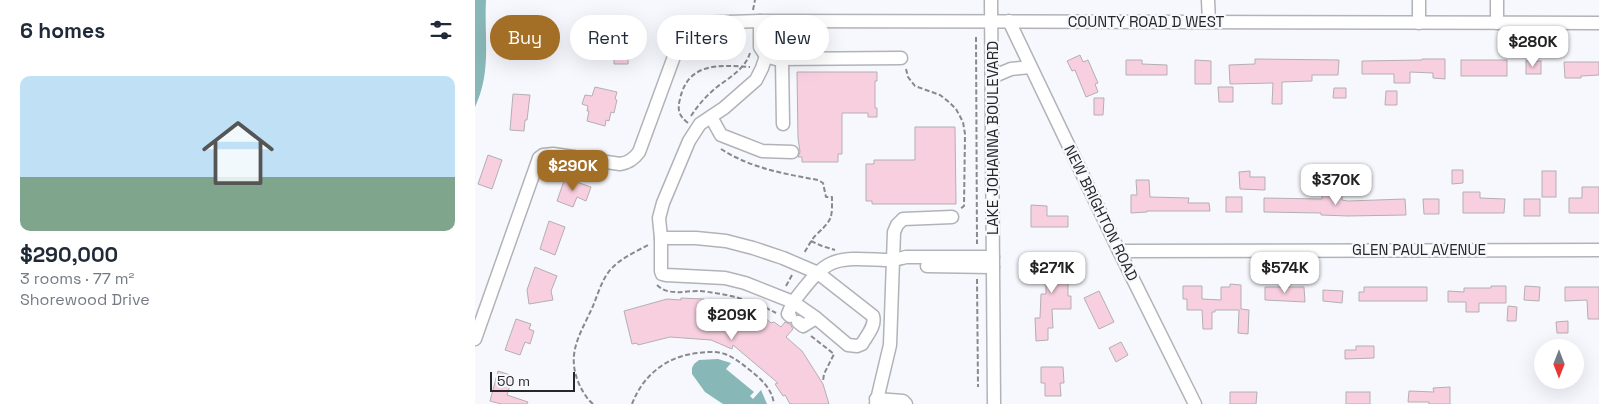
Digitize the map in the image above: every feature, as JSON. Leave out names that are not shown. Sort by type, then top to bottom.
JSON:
[{"type":"street","name":"LAKE JOHANNA BOULEVARD","points":[[991,0],[994,404]]},
{"type":"street","points":[[1208,0],[1209,22]]},
{"type":"street","points":[[1419,0],[1419,23]]},
{"type":"street","points":[[1497,0],[1497,23]]},
{"type":"street","name":"COUNTY ROAD D WEST","points":[[475,339],[539,158],[543,155],[553,154],[620,164],[626,163],[639,152],[683,32],[693,23],[756,17]]},
{"type":"street","name":"NEW BRIGHTON ROAD","points":[[1009,21],[1119,251],[1195,404]]},
{"type":"street","name":"COUNTY ROAD D WEST","points":[[829,22],[1599,23]]},
{"type":"street","points":[[782,60],[783,124]]},
{"type":"street","points":[[661,238],[696,238],[726,241],[753,248],[818,273],[871,313],[874,321],[873,326],[862,344],[849,345],[816,318],[788,299],[745,283],[725,278],[662,274],[659,218],[663,203],[689,141],[691,126],[700,124],[724,108],[755,80],[764,62],[782,60],[903,62]]},
{"type":"street","points":[[992,77],[1011,69],[1030,67]]},
{"type":"street","points":[[711,117],[721,135],[762,151],[792,152]]},
{"type":"street","points":[[906,404],[903,401],[876,402],[891,345],[894,232],[897,225],[903,219],[951,217]]},
{"type":"street","name":"GLEN PAUL AVENUE","points":[[1119,251],[1599,250]]},
{"type":"street","points":[[816,318],[803,326],[789,317],[788,299],[818,273],[833,263],[845,260],[893,260],[906,258],[977,268],[993,262]]},
{"type":"path","points":[[755,0],[756,17]]},
{"type":"path","points":[[976,37],[978,387]]},
{"type":"path","points":[[751,50],[743,67],[698,104],[691,126],[681,118],[678,110],[683,88],[689,78],[697,71],[709,68],[743,67],[764,62]]},
{"type":"path","points":[[903,62],[908,76],[915,86],[940,95],[956,109],[963,122],[965,134],[964,206],[963,208],[951,210],[951,217]]},
{"type":"path","points":[[718,146],[729,154],[759,167],[818,180],[823,183],[826,197],[832,197],[830,221],[817,234],[783,290],[788,299]]},
{"type":"path","points":[[593,404],[577,378],[573,362],[573,354],[581,333],[602,282],[611,269],[648,244],[661,238]]},
{"type":"path","points":[[648,244],[649,254]]},
{"type":"path","points":[[655,282],[657,287],[665,291],[699,291],[723,294],[789,317]]},
{"type":"path","points":[[807,333],[834,354],[823,380]]},
{"type":"path","points":[[632,404],[635,395],[644,381],[655,369],[685,355],[711,352],[724,354],[753,372],[767,385],[773,395],[774,404]]},
{"type":"path","points":[[587,404],[590,401]]},
{"type":"water","points":[[475,0],[486,0],[486,54],[484,80],[475,107]]},
{"type":"water","points":[[718,359],[731,363],[726,369],[754,392],[750,396],[753,399],[761,390],[767,404],[723,404],[705,392],[692,374],[692,368],[699,360]]},
{"type":"building","points":[[1080,55],[1083,62],[1088,60],[1098,83],[1095,84],[1098,92],[1086,97],[1075,70],[1072,71],[1067,61]]},
{"type":"building","points":[[1255,59],[1339,60],[1338,75],[1312,75],[1312,81],[1282,82],[1282,104],[1272,104],[1273,83],[1230,84],[1229,65],[1255,64]]},
{"type":"building","points":[[1445,59],[1445,79],[1433,78],[1433,73],[1410,72],[1410,83],[1394,83],[1394,74],[1362,74],[1362,61]]},
{"type":"building","points":[[614,60],[628,60],[628,64],[614,64]]},
{"type":"building","points":[[1126,60],[1142,60],[1142,64],[1167,65],[1167,75],[1126,75]]},
{"type":"building","points":[[1195,60],[1211,61],[1211,84],[1195,84]]},
{"type":"building","points":[[1461,60],[1507,60],[1507,76],[1461,76]]},
{"type":"building","points":[[1526,61],[1541,61],[1541,74],[1526,74]]},
{"type":"building","points":[[1564,62],[1599,62],[1599,75],[1565,78]]},
{"type":"building","points":[[797,72],[877,72],[875,108],[877,108],[877,117],[868,117],[868,113],[842,113],[842,154],[838,154],[838,162],[802,162],[802,157],[798,157],[800,152]]},
{"type":"building","points":[[595,87],[617,92],[614,113],[611,112],[609,121],[606,120],[605,126],[587,121],[588,106],[582,104],[585,95],[592,96]]},
{"type":"building","points":[[1218,87],[1233,87],[1233,102],[1219,102]]},
{"type":"building","points":[[1334,88],[1346,88],[1346,98],[1333,98]]},
{"type":"building","points":[[1386,91],[1397,91],[1397,105],[1385,105]]},
{"type":"building","points":[[513,94],[530,95],[524,131],[510,130]]},
{"type":"building","points":[[1094,98],[1104,98],[1103,115],[1094,115]]},
{"type":"building","points":[[915,127],[955,127],[956,204],[872,204],[872,201],[866,201],[866,164],[874,164],[874,160],[915,160]]},
{"type":"building","points":[[488,155],[502,160],[492,189],[478,184]]},
{"type":"building","points":[[1452,170],[1463,170],[1463,183],[1452,184]]},
{"type":"building","points":[[1250,171],[1250,177],[1265,177],[1265,190],[1240,189],[1239,172]]},
{"type":"building","points":[[1542,171],[1556,171],[1556,197],[1542,197]]},
{"type":"building","points":[[565,178],[591,187],[586,201],[577,197],[573,207],[557,201]]},
{"type":"building","points":[[1136,180],[1149,180],[1150,197],[1189,198],[1188,203],[1209,203],[1210,211],[1147,211],[1131,213],[1131,195],[1137,195]]},
{"type":"building","points":[[1582,187],[1599,187],[1599,213],[1569,213],[1569,198],[1582,198]]},
{"type":"building","points":[[1463,192],[1480,192],[1480,198],[1505,199],[1504,213],[1463,213]]},
{"type":"building","points":[[1322,193],[1342,194],[1342,200],[1348,201],[1405,199],[1406,215],[1348,216],[1321,215],[1321,213],[1264,212],[1264,198],[1322,199]]},
{"type":"building","points":[[1226,197],[1242,197],[1242,212],[1226,212]]},
{"type":"building","points":[[1423,199],[1439,199],[1439,214],[1424,214]]},
{"type":"building","points":[[1524,199],[1540,199],[1540,216],[1524,216]]},
{"type":"building","points":[[1031,205],[1047,206],[1047,216],[1068,216],[1068,227],[1031,227]]},
{"type":"building","points":[[549,221],[565,227],[555,255],[540,249]]},
{"type":"building","points":[[1041,254],[1052,254],[1052,264],[1068,263],[1068,296],[1071,296],[1071,309],[1052,309],[1053,328],[1048,328],[1048,340],[1036,341],[1035,318],[1040,318],[1041,294],[1046,294],[1046,273],[1035,273],[1035,261],[1041,261]]},
{"type":"building","points":[[535,267],[557,276],[551,291],[553,300],[529,304],[527,290]]},
{"type":"building","points":[[1230,284],[1241,285],[1241,309],[1249,310],[1248,334],[1238,333],[1239,310],[1215,310],[1215,312],[1212,312],[1212,329],[1203,329],[1202,310],[1187,310],[1187,299],[1183,299],[1183,286],[1202,286],[1202,299],[1221,300],[1221,287],[1230,287]]},
{"type":"building","points":[[1491,286],[1506,286],[1506,303],[1479,303],[1479,312],[1466,312],[1466,302],[1448,302],[1448,291],[1464,292],[1464,288],[1491,288]]},
{"type":"building","points":[[1525,286],[1540,287],[1539,301],[1524,300]]},
{"type":"building","points":[[1265,287],[1304,287],[1305,302],[1265,300]]},
{"type":"building","points":[[1364,287],[1427,287],[1427,301],[1359,301],[1359,292],[1364,292]]},
{"type":"building","points":[[1565,287],[1599,287],[1599,319],[1588,319],[1587,300],[1565,301]]},
{"type":"building","points":[[1323,290],[1343,291],[1342,303],[1323,301]]},
{"type":"building","points":[[1099,291],[1114,322],[1099,329],[1084,298]]},
{"type":"building","points":[[681,298],[704,299],[704,302],[720,303],[729,307],[730,305],[760,319],[763,316],[771,323],[774,322],[781,327],[785,322],[790,324],[793,329],[786,337],[802,351],[823,384],[829,404],[790,404],[775,384],[778,383],[733,345],[732,349],[711,340],[670,337],[638,345],[637,343],[632,344],[624,311],[667,299],[681,300]]},
{"type":"building","points":[[1508,306],[1517,307],[1516,321],[1507,321]]},
{"type":"building","points":[[516,319],[531,324],[529,329],[534,331],[530,344],[525,342],[520,355],[505,350]]},
{"type":"building","points":[[1568,321],[1568,333],[1557,333],[1556,322]]},
{"type":"building","points":[[1121,342],[1128,355],[1116,362],[1109,348]]},
{"type":"building","points":[[1356,346],[1374,346],[1374,358],[1345,359],[1345,350],[1356,350]]},
{"type":"building","points":[[1041,367],[1063,367],[1064,383],[1060,383],[1061,396],[1045,396],[1045,383],[1041,383]]},
{"type":"building","points":[[498,371],[513,376],[507,395],[528,402],[527,404],[501,404],[490,401]]},
{"type":"building","points":[[1450,387],[1450,404],[1408,402],[1409,391],[1434,392],[1433,388]]},
{"type":"building","points":[[1230,392],[1257,392],[1256,404],[1230,404]]},
{"type":"building","points":[[1346,392],[1370,392],[1370,404],[1346,404]]}]
